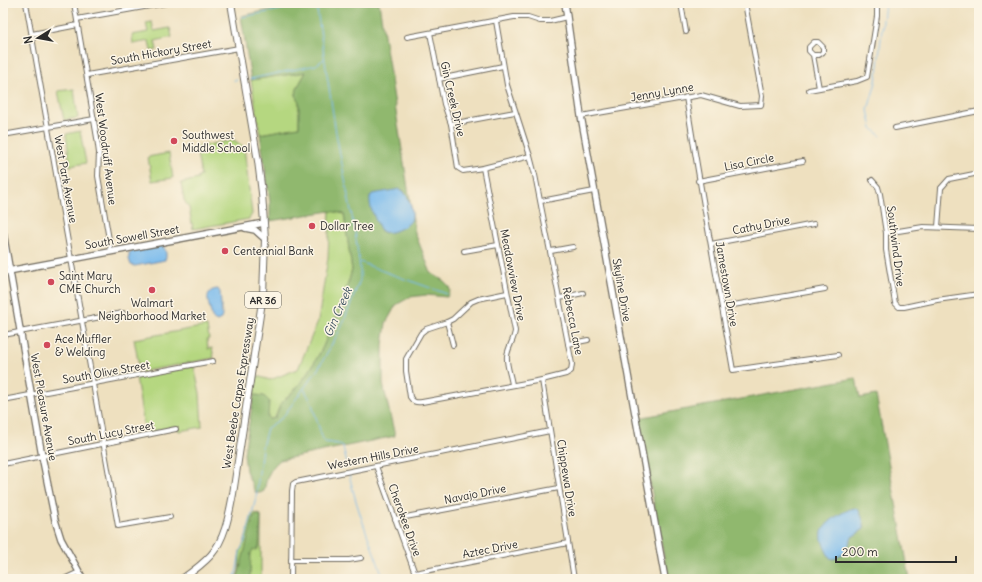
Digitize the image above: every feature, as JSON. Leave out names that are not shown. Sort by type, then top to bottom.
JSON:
[{"type":"main road","name":"West Beebe Capps Expressway","points":[[182,579],[200,566],[212,554],[225,529],[229,514],[263,295],[265,239],[260,173],[231,3]]},
{"type":"street","name":"West Park Avenue","points":[[26,3],[118,526],[170,517]]},
{"type":"street","name":"West Woodruff Avenue","points":[[74,3],[94,119],[99,153],[98,176],[111,251]]},
{"type":"street","points":[[77,19],[166,3]]},
{"type":"street","name":"Skyline Drive","points":[[565,3],[581,116],[594,192],[665,579]]},
{"type":"street","points":[[681,3],[686,32]]},
{"type":"street","name":"Jenny Lynne","points":[[581,116],[701,95],[740,106],[762,105],[762,96],[745,3]]},
{"type":"street","points":[[809,90],[857,81],[867,77],[870,68],[877,3]]},
{"type":"street","points":[[407,37],[528,16],[540,21],[567,18]]},
{"type":"street","name":"Rebecca Lane","points":[[496,21],[507,85],[530,156],[541,201],[572,364],[571,371],[566,374],[542,380],[418,403],[412,400],[410,397],[406,371],[406,359],[422,333],[426,329],[453,319],[471,302],[478,299],[507,293]]},
{"type":"street","points":[[32,34],[78,25]]},
{"type":"street","name":"Gin Creek Drive","points":[[430,33],[444,104],[451,124],[458,168],[463,171],[483,168]]},
{"type":"street","name":"South Hickory Street","points":[[86,75],[239,48]]},
{"type":"street","points":[[813,55],[819,88]]},
{"type":"street","points":[[439,79],[503,66]]},
{"type":"street","name":"Jamestown Drive","points":[[686,97],[698,181],[734,370],[838,355]]},
{"type":"street","points":[[894,128],[979,111]]},
{"type":"street","points":[[451,124],[515,112]]},
{"type":"street","points":[[3,135],[94,119]]},
{"type":"street","points":[[483,168],[530,156]]},
{"type":"street","name":"Lisa Circle","points":[[698,181],[803,161]]},
{"type":"street","name":"Meadowview Drive","points":[[483,168],[507,293],[516,331],[507,356],[512,385]]},
{"type":"street","points":[[938,227],[941,188],[949,179],[979,173]]},
{"type":"street","name":"Southwind Drive","points":[[872,180],[878,187],[880,194],[886,233],[886,250],[895,303],[899,307],[904,307],[937,300],[979,294]]},
{"type":"street","points":[[541,201],[594,192]]},
{"type":"street","name":"South Sowell Street","points":[[3,272],[264,223]]},
{"type":"street","name":"Cathy Drive","points":[[711,244],[814,224]]},
{"type":"street","points":[[239,227],[255,230],[265,239]]},
{"type":"street","points":[[886,233],[923,227],[979,228]]},
{"type":"street","name":"West Pleasure Avenue","points":[[3,232],[42,456],[58,530],[83,579]]},
{"type":"street","points":[[464,251],[498,245]]},
{"type":"street","points":[[551,251],[573,247]]},
{"type":"street","points":[[722,307],[825,289]]},
{"type":"street","points":[[560,298],[583,293]]},
{"type":"street","points":[[3,335],[123,313]]},
{"type":"street","points":[[447,322],[453,345]]},
{"type":"street","points":[[568,344],[588,340]]},
{"type":"street","name":"South Olive Street","points":[[3,400],[213,361]]},
{"type":"street","name":"Chippewa Drive","points":[[542,380],[574,579]]},
{"type":"street","name":"South Lucy Street","points":[[3,464],[176,429]]},
{"type":"street","name":"Western Hills Drive","points":[[291,579],[293,484],[296,482],[550,431]]},
{"type":"street","name":"Cherokee Drive","points":[[376,466],[417,579]]},
{"type":"street","name":"Navajo Drive","points":[[395,519],[559,488]]},
{"type":"street","name":"Aztec Drive","points":[[415,573],[568,543]]},
{"type":"street","points":[[291,560],[349,560],[361,558]]},
{"type":"street","points":[[64,579],[79,572]]},
{"type":"green space","points":[[303,3],[379,3],[415,233],[431,273],[444,281],[449,286],[450,291],[447,297],[426,295],[410,297],[396,305],[386,323],[383,345],[383,384],[395,436],[280,460],[271,470],[267,477],[264,491],[260,493],[255,492],[246,471],[244,453],[254,395],[264,396],[269,401],[268,418],[275,418],[281,403],[294,391],[310,370],[322,349],[343,301],[352,270],[344,214],[330,211],[270,221],[270,202],[260,134],[299,127],[299,102],[296,95],[297,88],[306,72],[251,80],[241,16]],"holes":[[[400,189],[404,191],[407,196],[386,233],[381,231],[371,208]]]},
{"type":"green space","points":[[152,22],[154,31],[170,28],[172,37],[155,41],[157,50],[151,51],[149,41],[133,44],[132,35],[148,32],[146,23]]},
{"type":"green space","points":[[306,72],[297,88],[296,95],[299,102],[299,127],[260,134],[251,80]]},
{"type":"green space","points":[[74,89],[78,118],[64,120],[58,91]]},
{"type":"green space","points":[[80,131],[86,163],[70,166],[66,134]]},
{"type":"green space","points":[[234,140],[244,147],[252,214],[249,219],[193,229],[189,208],[184,200],[181,183],[198,179],[198,177],[201,176],[196,147]]},
{"type":"green space","points":[[169,153],[173,178],[152,181],[148,157]]},
{"type":"green space","points":[[330,210],[344,214],[352,270],[343,301],[322,349],[310,370],[294,391],[281,403],[275,418],[270,419],[268,418],[264,396],[254,395],[257,376],[270,380],[298,369],[318,321],[328,258]]},
{"type":"green space","points":[[207,326],[209,339],[207,339],[208,349],[212,348],[214,358],[140,372],[134,339]]},
{"type":"green space","points":[[194,366],[200,393],[202,427],[179,431],[176,426],[145,433],[136,377]]},
{"type":"green space","points":[[856,378],[860,398],[876,395],[910,579],[668,579],[638,418]],"holes":[[[860,513],[865,526],[864,529],[852,537],[845,553],[833,559]]]},
{"type":"green space","points":[[255,513],[261,515],[261,579],[236,579],[239,570],[240,552],[245,541],[252,516]]},
{"type":"green space","points":[[258,514],[261,517],[259,547],[251,553],[250,576],[249,579],[237,579],[254,516]]},
{"type":"water","points":[[400,189],[406,194],[412,209],[412,219],[408,224],[392,232],[382,231],[376,221],[371,206],[370,197],[372,194]]},
{"type":"water","points":[[161,245],[165,251],[165,260],[135,266],[131,265],[129,253],[134,249]]},
{"type":"water","points":[[218,289],[220,292],[222,316],[221,319],[217,321],[212,317],[208,295],[213,290]]},
{"type":"water","points":[[854,508],[858,509],[860,513],[864,529],[852,537],[845,553],[834,559],[830,558],[825,549],[822,532],[827,524],[836,517]]},
{"type":"waterway","points":[[242,17],[315,3]]},
{"type":"waterway","name":"Gin Creek","points":[[234,579],[240,551],[245,541],[256,498],[262,447],[267,428],[282,418],[318,369],[342,326],[360,280],[360,268],[355,232],[336,133],[316,3]]},
{"type":"waterway","points":[[881,136],[872,128],[868,110],[876,82],[885,3]]},
{"type":"waterway","points":[[250,79],[316,65],[324,59]]},
{"type":"waterway","points":[[360,262],[447,294]]},
{"type":"waterway","points":[[304,389],[311,401],[322,437],[325,442],[339,444],[343,447],[348,468]]},
{"type":"waterway","points":[[349,474],[360,514],[384,579]]},
{"type":"place","name":"Southwest Middle School","points":[[174,141]]},
{"type":"place","name":"Dollar Tree","points":[[312,226]]},
{"type":"place","name":"Centennial Bank","points":[[225,251]]},
{"type":"place","name":"Saint Mary CME Church","points":[[51,282]]},
{"type":"place","name":"Walmart Neighborhood Market","points":[[152,290]]},
{"type":"place","name":"Ace Muffler & Welding","points":[[47,345]]}]
